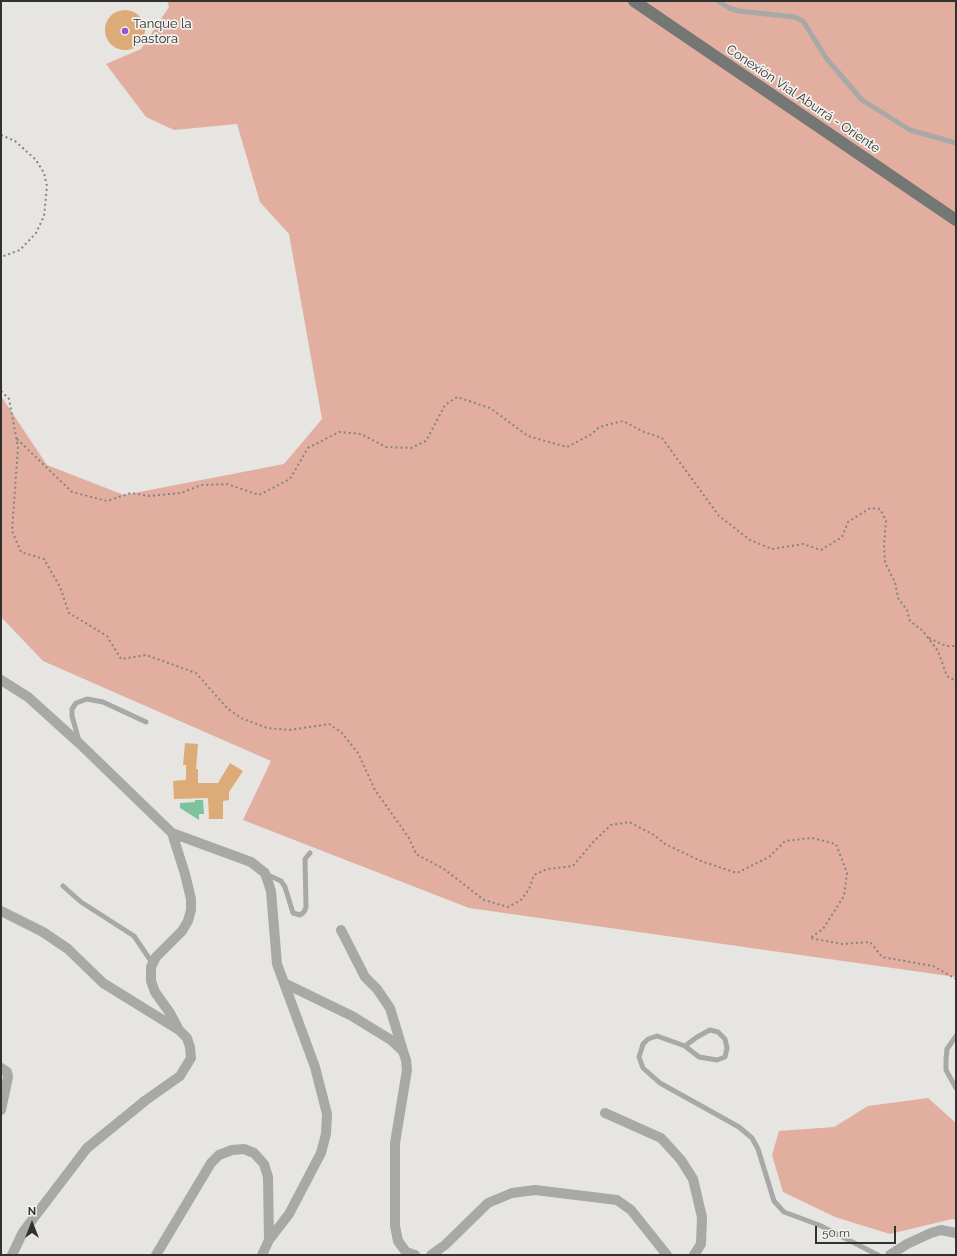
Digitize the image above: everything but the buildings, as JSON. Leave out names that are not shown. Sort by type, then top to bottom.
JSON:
[{"type":"main road","name":"Conexión Vial Aburrá - Oriente","points":[[634,1],[956,220]]},
{"type":"street","points":[[1,680],[28,697],[80,744],[172,833],[251,862],[265,873],[271,891],[277,964],[315,1067],[327,1114],[326,1134],[321,1153],[289,1214],[269,1240],[262,1255]]},
{"type":"street","points":[[12,1255],[23,1232],[87,1148],[140,1104],[180,1076],[187,1067],[190,1058],[190,1047],[187,1038],[155,992],[152,981],[152,967],[156,957],[182,931],[188,921],[191,910],[191,899],[185,874],[172,833]]},
{"type":"street","points":[[1,911],[43,932],[68,949],[103,983],[180,1030]]},
{"type":"street","points":[[341,930],[365,977],[377,989],[390,1008],[406,1060],[407,1070],[395,1143],[395,1226],[398,1241],[406,1252],[415,1255]]},
{"type":"street","points":[[284,983],[352,1016],[392,1040],[402,1051]]},
{"type":"street","points":[[1,1068],[7,1072],[8,1077],[1,1110]]},
{"type":"street","points":[[605,1113],[661,1138],[681,1160],[693,1180],[702,1217],[700,1244],[694,1255]]},
{"type":"street","points":[[156,1255],[211,1163],[218,1155],[232,1150],[244,1149],[254,1153],[264,1164],[268,1177],[269,1191],[269,1240]]},
{"type":"street","points":[[431,1255],[445,1245],[488,1203],[508,1194],[535,1190],[617,1200],[631,1210],[667,1255]]},
{"type":"street","points":[[890,1255],[907,1244],[931,1233],[941,1230],[956,1233]]},
{"type":"lane","points":[[718,1],[729,8],[739,11],[795,17],[803,21],[826,58],[862,100],[910,130],[956,143]]},
{"type":"lane","points":[[80,744],[72,716],[72,709],[76,703],[87,699],[103,702],[146,722]]},
{"type":"lane","points":[[265,873],[281,881],[285,887],[292,912],[300,914],[304,912],[306,907],[305,859],[310,853]]},
{"type":"lane","points":[[63,886],[81,902],[134,936],[153,964]]},
{"type":"lane","points":[[685,1046],[710,1030],[718,1032],[725,1039],[727,1048],[725,1056],[717,1060],[699,1057],[685,1046],[657,1036],[648,1038],[643,1044],[639,1057],[643,1068],[660,1082],[739,1127],[752,1138],[758,1149],[774,1201],[784,1212],[819,1225],[878,1255]]},
{"type":"lane","points":[[956,1036],[947,1049],[946,1070],[956,1088]]},
{"type":"path","points":[[1,135],[15,141],[36,160],[44,172],[47,186],[44,216],[36,233],[20,250],[1,257]]},
{"type":"path","points":[[1,391],[9,399],[18,448],[12,530],[21,552],[44,559],[60,587],[69,613],[107,636],[121,659],[146,654],[196,673],[227,708],[241,718],[267,728],[289,730],[329,724],[342,734],[358,752],[375,790],[409,838],[416,854],[444,869],[484,900],[508,907],[521,900],[529,889],[534,876],[547,869],[573,866],[594,841],[611,825],[629,822],[654,835],[665,844],[701,861],[737,873],[769,857],[785,841],[812,838],[836,844],[847,873],[844,896],[823,929],[810,938],[842,944],[870,942],[882,957],[933,966],[956,979]]},
{"type":"path","points":[[16,439],[72,492],[107,501],[131,493],[150,496],[181,493],[201,485],[227,484],[259,495],[290,479],[308,448],[339,432],[361,434],[386,447],[411,448],[426,441],[445,405],[457,397],[490,408],[528,436],[567,448],[592,434],[599,427],[623,421],[644,432],[662,438],[719,516],[750,540],[772,549],[803,544],[820,550],[842,537],[848,522],[870,508],[880,509],[886,520],[884,545],[885,563],[895,582],[898,598],[907,610],[910,621],[928,638],[938,651],[947,676],[956,681]]},
{"type":"path","points":[[928,638],[946,646],[956,646]]},
{"type":"shaded area","points":[[167,1],[956,1],[956,977],[469,908],[243,820],[271,761],[43,661],[1,617],[1,396],[47,465],[124,495],[284,464],[322,419],[289,234],[260,202],[237,124],[174,130],[146,117],[106,64],[141,49],[169,7]]},
{"type":"shaded area","points":[[195,800],[203,800],[204,814],[199,814],[199,820],[180,808],[180,803],[195,802]]},
{"type":"shaded area","points":[[928,1098],[956,1123],[956,1220],[952,1219],[890,1234],[835,1217],[783,1192],[772,1155],[779,1131],[834,1127],[868,1106]]},
{"type":"place","name":"Tanque la pastora","points":[[125,31]]}]
